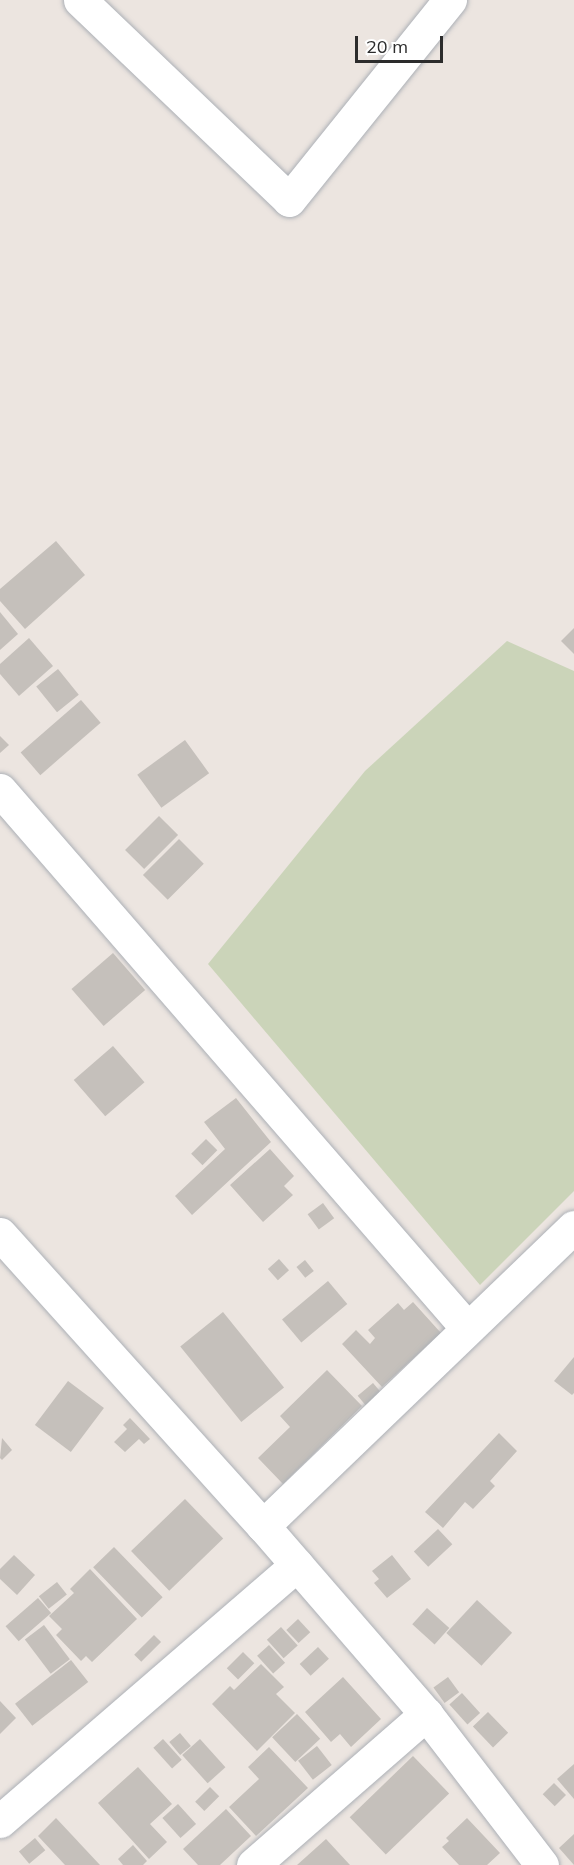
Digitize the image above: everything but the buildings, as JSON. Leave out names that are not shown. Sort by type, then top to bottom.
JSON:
[{"type":"street","points":[[80,0],[289,200],[450,0]]},
{"type":"street","points":[[0,790],[467,1328]]},
{"type":"street","points":[[263,1526],[574,1227]]},
{"type":"street","points":[[0,1234],[263,1526],[426,1714],[542,1865]]},
{"type":"street","points":[[0,1821],[297,1565]]},
{"type":"street","points":[[253,1865],[426,1714]]},
{"type":"green space","points":[[507,641],[574,671],[574,1191],[480,1285],[208,964],[365,771]]}]
